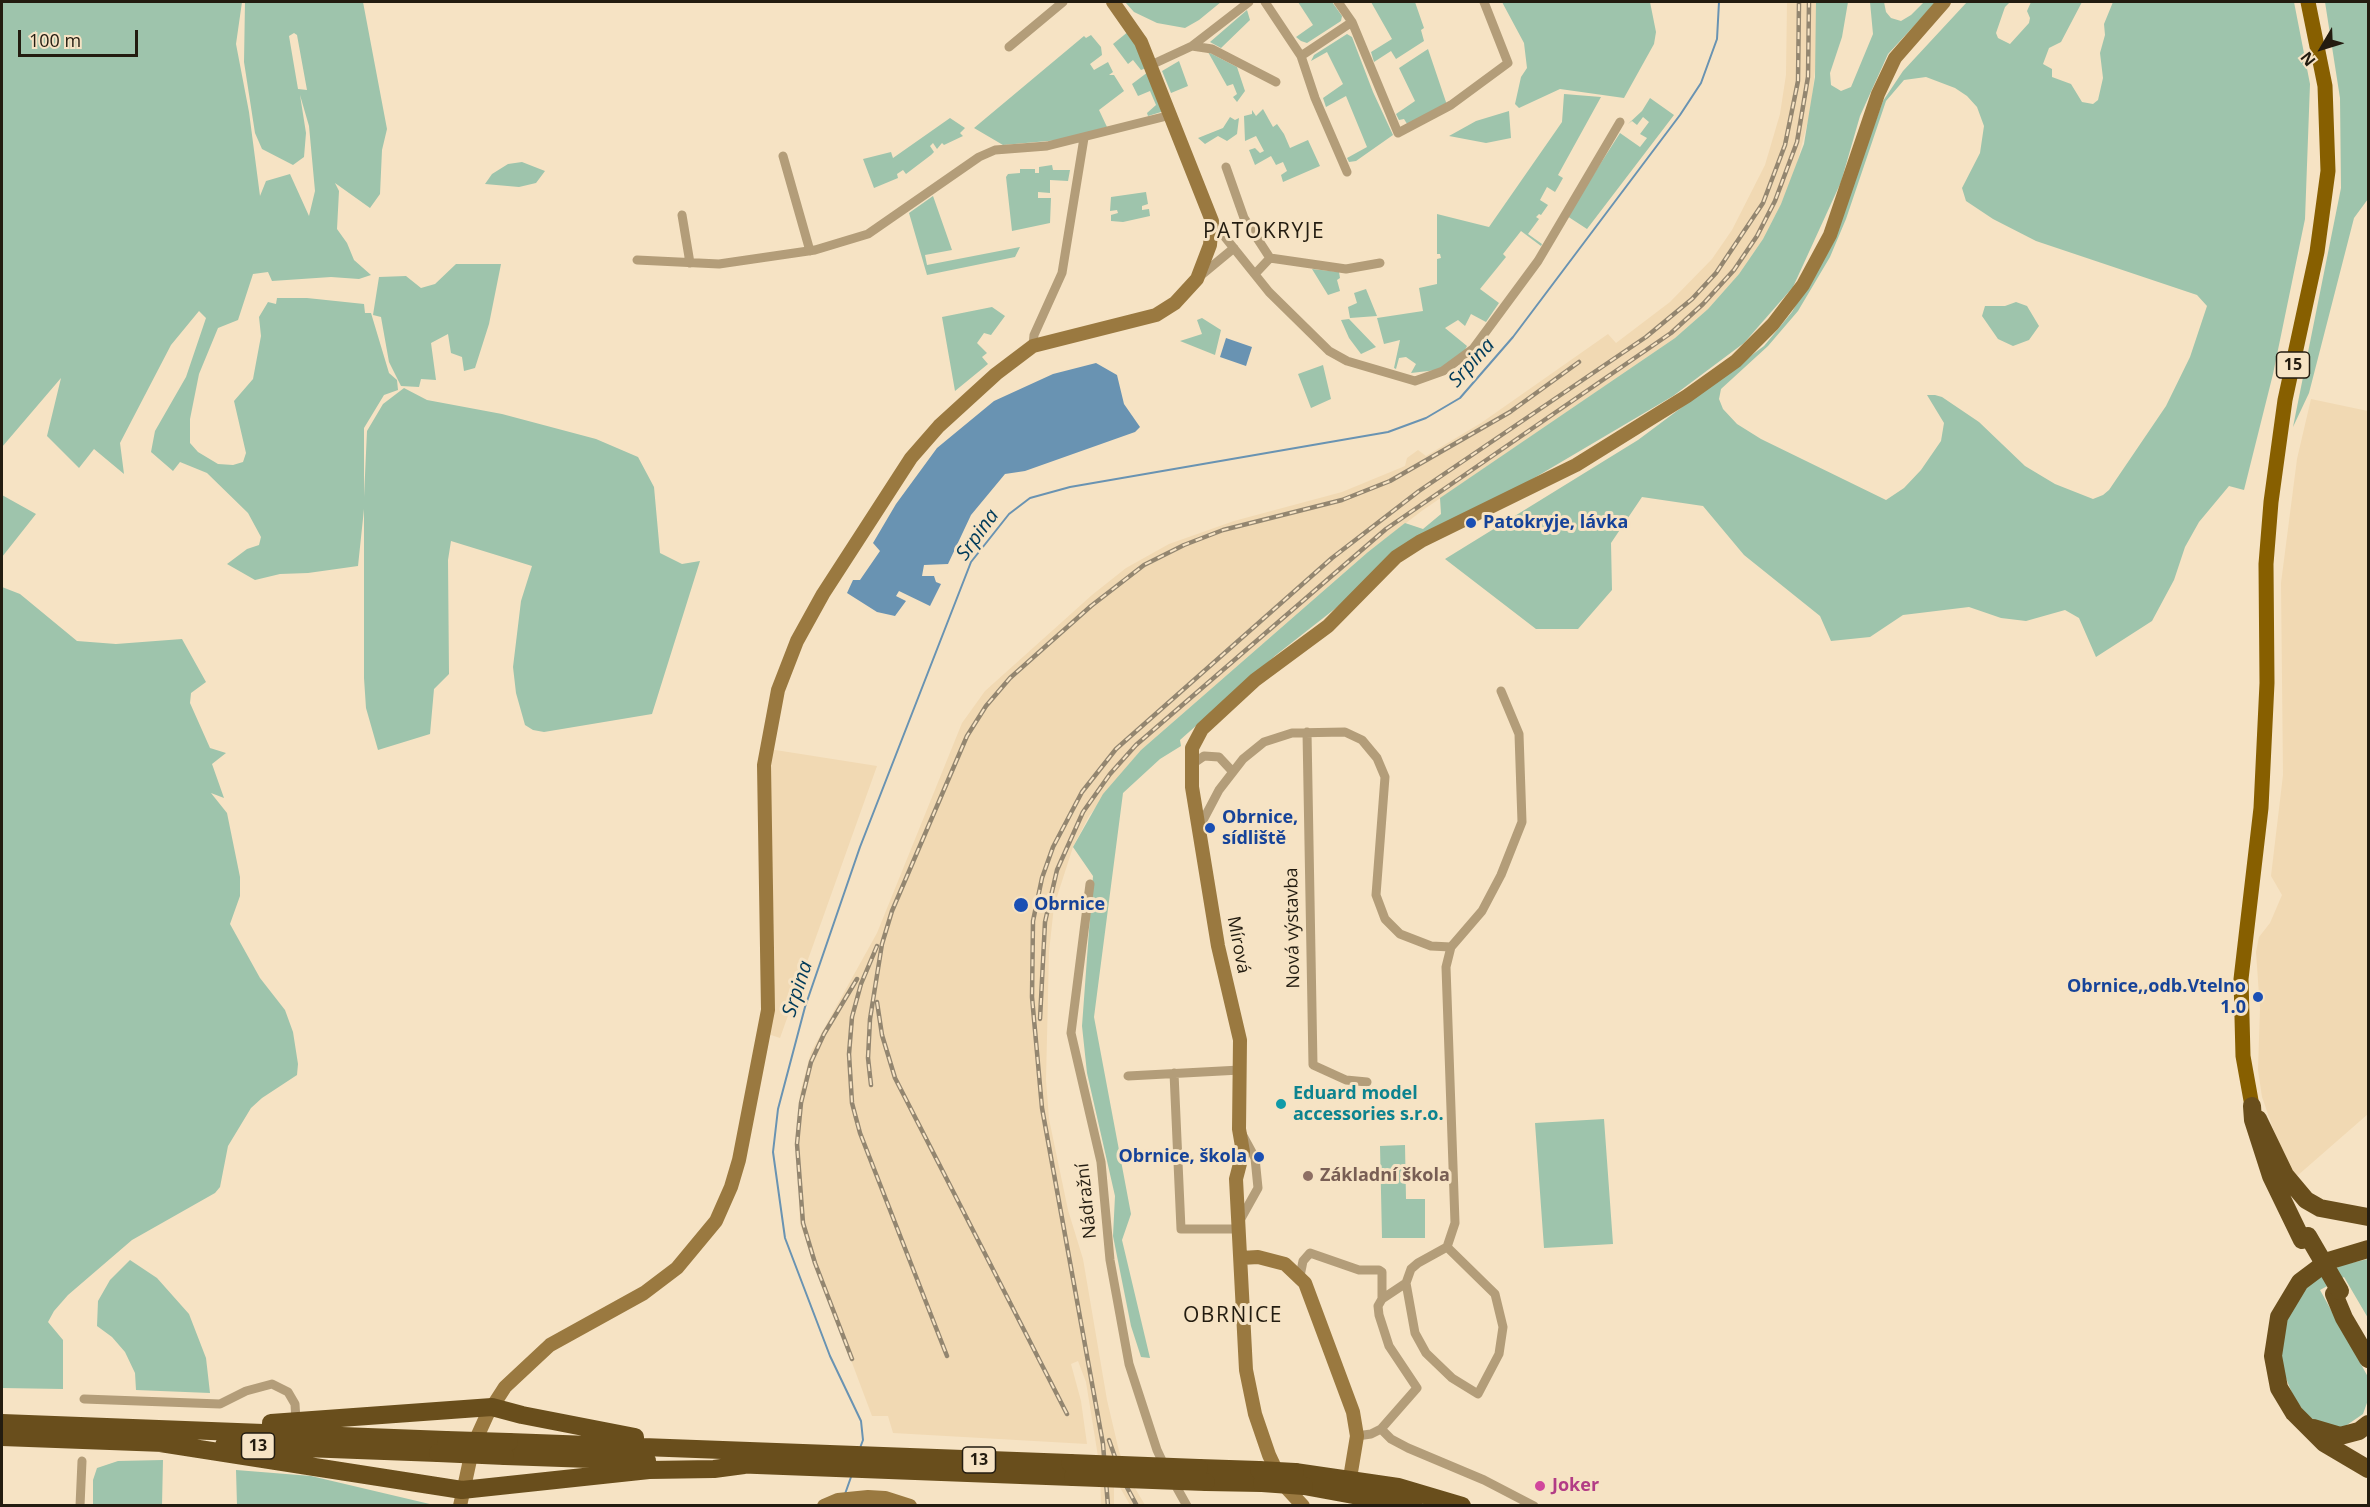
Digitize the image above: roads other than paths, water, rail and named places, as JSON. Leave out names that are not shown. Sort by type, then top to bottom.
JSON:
[{"type":"highway","points":[[2255,1112],[2286,1175],[2306,1200],[2320,1208],[2368,1217]]},
{"type":"highway","points":[[2255,1112],[2276,1170],[2305,1238],[2368,1349]]},
{"type":"highway","points":[[2368,1249],[2337,1257],[2314,1269],[2294,1289],[2279,1317],[2274,1344],[2275,1370],[2286,1403],[2324,1443],[2368,1469]]},
{"type":"highway","points":[[2337,1293],[2368,1338]]},
{"type":"highway","points":[[2337,1293],[2347,1324],[2368,1359]]},
{"type":"highway","points":[[243,1430],[254,1424],[492,1407],[640,1438],[666,1446]]},
{"type":"highway","name":"13","points":[[2,1423],[52,1431],[79,1432],[243,1430],[442,1446]]},
{"type":"highway","points":[[2303,1423],[2330,1435],[2340,1436],[2359,1431],[2368,1424]]},
{"type":"highway","name":"13","points":[[2,1437],[52,1431]]},
{"type":"highway","name":"13","points":[[79,1432],[154,1442],[442,1446],[744,1465],[813,1461]]},
{"type":"highway","points":[[154,1442],[461,1498],[649,1470],[714,1469],[744,1465]]},
{"type":"highway","name":"13","points":[[507,1449],[666,1446],[813,1461],[1202,1475],[1263,1469],[1414,1506]]},
{"type":"highway","name":"13","points":[[1300,1479],[1350,1478],[1398,1487],[1462,1506]]},
{"type":"main road","name":"15","points":[[2255,1112],[2243,1056],[2241,979],[2262,797],[2267,683],[2266,564],[2271,502],[2285,400],[2317,252],[2328,171],[2325,86],[2308,2]]},
{"type":"street","points":[[1009,47],[1063,2]]},
{"type":"street","points":[[1113,2],[1141,42],[1212,220],[1254,274],[1269,292],[1329,351],[1347,361],[1415,381],[1443,371],[1473,349],[1538,261],[1620,122]]},
{"type":"street","points":[[1151,65],[1192,46],[1249,2]]},
{"type":"street","points":[[1265,2],[1301,56],[1315,98],[1347,172]]},
{"type":"street","points":[[1338,2],[1352,22],[1398,133],[1451,105],[1508,63],[1484,2]]},
{"type":"street","points":[[1191,765],[1192,748],[1202,729],[1255,680],[1328,626],[1396,557],[1420,541],[1467,521],[1596,452],[1687,396],[1736,361],[1773,324],[1803,285],[1830,235],[1878,94],[1895,58],[1944,2]]},
{"type":"street","points":[[1301,56],[1352,22]]},
{"type":"street","points":[[1192,46],[1212,49],[1276,82]]},
{"type":"street","points":[[637,260],[719,264],[810,251],[868,234],[980,157],[995,150],[1047,146],[1171,115]]},
{"type":"street","points":[[1033,346],[1034,335],[1062,273],[1084,138]]},
{"type":"street","points":[[783,156],[810,251]]},
{"type":"street","points":[[1226,167],[1244,218],[1270,258],[1346,269],[1380,263]]},
{"type":"street","points":[[682,215],[690,263]]},
{"type":"street","points":[[1197,279],[1210,244],[1212,220]]},
{"type":"street","points":[[461,1498],[473,1446],[492,1407],[518,1373],[549,1346],[662,1281],[695,1248],[716,1221],[740,1160],[768,1010],[764,765],[778,690],[797,641],[823,594],[911,458],[939,426],[985,384],[1033,346],[1156,315],[1175,303],[1197,279],[1234,248]]},
{"type":"street","points":[[1254,274],[1270,258]]},
{"type":"street","points":[[1447,1247],[1495,1294],[1503,1327],[1499,1354],[1478,1394],[1452,1378],[1426,1353],[1415,1333],[1406,1282],[1411,1269],[1418,1263],[1447,1247],[1455,1223],[1446,967],[1451,947],[1482,911],[1501,875],[1522,822],[1519,734],[1501,691]]},
{"type":"street","points":[[1199,828],[1219,790],[1243,759],[1264,742],[1292,733],[1307,732],[1345,732],[1362,740],[1377,758],[1385,777],[1376,895],[1385,919],[1400,934],[1431,946],[1451,947]]},
{"type":"street","name":"Nová výstavba","points":[[1307,732],[1313,1065],[1346,1080],[1367,1082]]},
{"type":"street","points":[[1191,765],[1204,756],[1219,757],[1233,772]]},
{"type":"street","name":"Mírová","points":[[1191,765],[1218,946],[1240,1040],[1243,1152],[1236,1179],[1246,1370],[1263,1469],[1305,1505]]},
{"type":"street","name":"Nádražní","points":[[1090,884],[1071,1034],[1101,1162],[1110,1260],[1129,1364],[1157,1450],[1187,1506]]},
{"type":"street","points":[[1128,1076],[1240,1070]]},
{"type":"street","points":[[1174,1072],[1181,1229],[1239,1225]]},
{"type":"street","name":"Mírová","points":[[1239,1225],[1258,1188],[1255,1158],[1242,1137]]},
{"type":"street","points":[[1300,1276],[1303,1262],[1310,1253],[1359,1270],[1379,1270],[1382,1272],[1382,1299]]},
{"type":"street","points":[[1240,1257],[1273,1260],[1285,1264],[1300,1276],[1311,1297],[1353,1412],[1358,1436],[1350,1478]]},
{"type":"street","points":[[1358,1436],[1371,1434],[1381,1429],[1417,1388],[1389,1346],[1378,1306],[1382,1299],[1406,1282]]},
{"type":"street","points":[[84,1399],[213,1405],[272,1384],[288,1392],[295,1404],[296,1421]]},
{"type":"street","points":[[1381,1429],[1391,1439],[1408,1448],[1484,1480],[1534,1506]]},
{"type":"street","points":[[80,1506],[82,1461]]},
{"type":"street","points":[[826,1505],[868,1497],[885,1498],[910,1506]]},
{"type":"water","points":[[1226,338],[1252,347],[1246,366],[1220,357]]},
{"type":"water","points":[[1096,363],[1117,375],[1124,404],[1140,427],[1135,432],[1025,471],[1005,474],[971,515],[948,564],[924,565],[922,576],[934,576],[936,582],[941,584],[930,606],[899,591],[896,596],[906,601],[895,616],[877,612],[847,593],[853,580],[860,580],[880,551],[873,543],[896,504],[937,448],[994,401],[1053,374]]},
{"type":"waterway","name":"Srpina","points":[[860,1448],[863,1440],[861,1421],[830,1356],[785,1238],[773,1152],[778,1109],[805,1007],[860,847],[971,562],[1009,514],[1030,498],[1070,487],[1388,432],[1426,418],[1460,398],[1513,337],[1680,115],[1701,83],[1717,39],[1719,2]]},
{"type":"waterway","name":"Srpina","points":[[845,1494],[851,1477]]},
{"type":"railway","points":[[1108,1506],[1103,1444],[1042,1108],[1032,997],[1033,921],[1042,878],[1053,847],[1082,792],[1116,749],[1332,558],[1419,491],[1646,337],[1692,299],[1716,273],[1763,203],[1785,145],[1798,81],[1799,2]]},
{"type":"railway","points":[[1040,1019],[1045,922],[1057,870],[1083,812],[1110,774],[1136,745],[1386,529],[1671,333],[1703,304],[1734,270],[1757,236],[1775,201],[1797,142],[1808,77],[1809,2]]},
{"type":"railway","points":[[871,1085],[868,1058],[870,1019],[882,944],[892,911],[967,736],[986,706],[1010,678],[1091,606],[1144,565],[1184,545],[1223,530],[1342,500],[1390,481],[1510,412],[1579,362]]},
{"type":"railway","points":[[877,946],[861,984],[852,1017],[849,1054],[852,1103],[860,1133],[947,1356]]},
{"type":"railway","points":[[852,1359],[815,1263],[803,1223],[797,1144],[801,1103],[811,1062],[824,1034],[857,979]]},
{"type":"railway","points":[[877,1002],[882,1035],[895,1078],[1067,1414]]},
{"type":"railway","points":[[1109,1440],[1123,1480],[1137,1506]]},
{"type":"place","name":"Patokryje, lávka","points":[[1471,523]]},
{"type":"place","name":"Obrnice, sídliště","points":[[1210,828]]},
{"type":"place","name":"Obrnice","points":[[1021,905]]},
{"type":"place","name":"Obrnice,,odb.Vtelno 1.0","points":[[2258,997]]},
{"type":"place","name":"Eduard model accessories s.r.o.","points":[[1281,1104]]},
{"type":"place","name":"Obrnice, škola","points":[[1259,1157]]},
{"type":"place","name":"Základní škola","points":[[1308,1176]]},
{"type":"place","name":"Joker","points":[[1540,1486]]},
{"type":"district","name":"PATOKRYJE","points":[[1264,232]]},
{"type":"district","name":"OBRNICE","points":[[1233,1316]]}]
